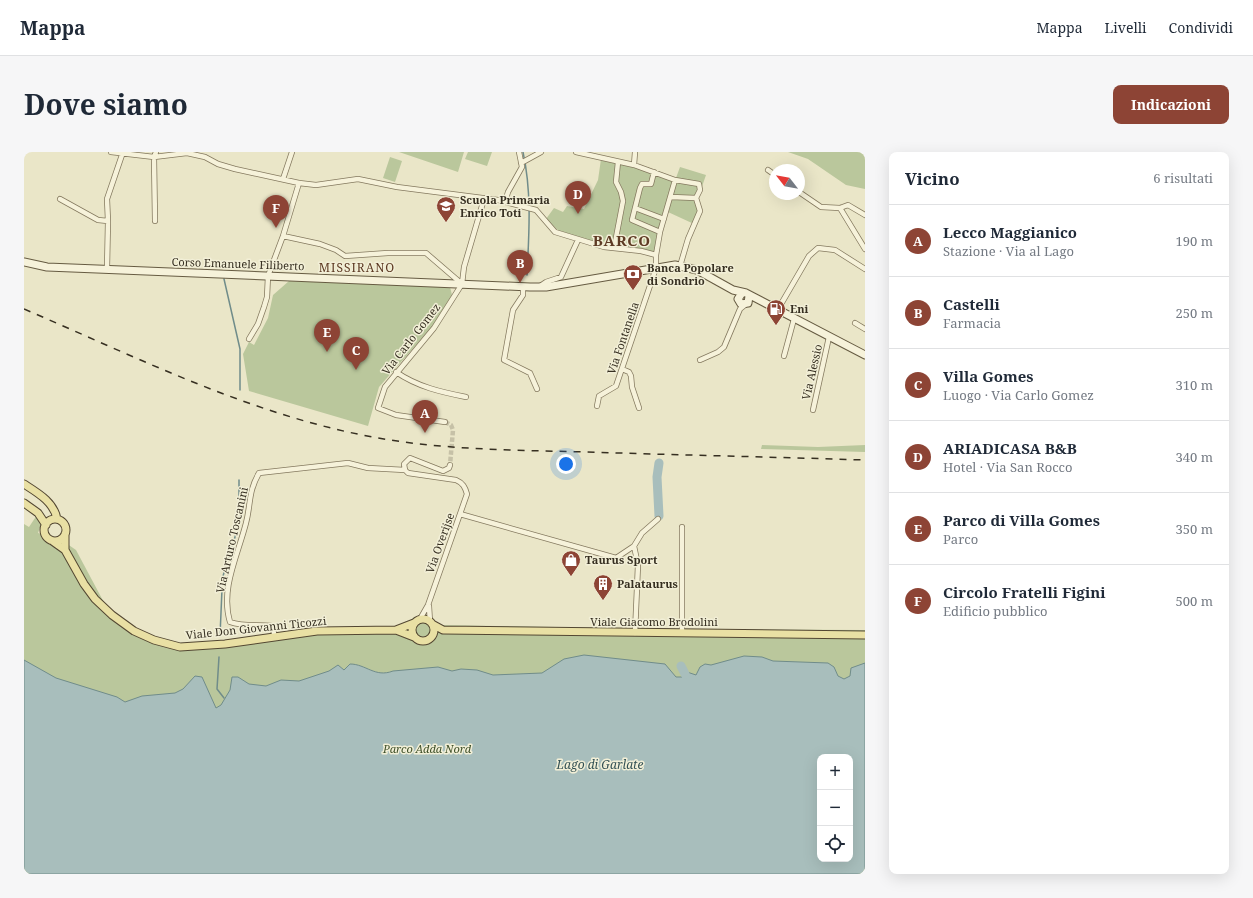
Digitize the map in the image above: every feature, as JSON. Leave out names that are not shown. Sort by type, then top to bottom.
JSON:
[{"type":"main road","name":"Corso Emanuele Filiberto","points":[[24,262],[47,267],[523,287],[538,287],[656,268],[680,266],[689,267],[733,290],[743,301]]},
{"type":"main road","points":[[743,301],[767,305],[865,355]]},
{"type":"main road","points":[[24,484],[46,500],[56,514],[57,519],[64,524],[65,534],[60,539],[50,540],[44,532],[46,524],[50,520],[57,519]]},
{"type":"main road","points":[[24,503],[38,513],[46,524]]},
{"type":"main road","name":"Viale Don Giovanni Ticozzi","points":[[65,534],[65,550]]},
{"type":"main road","name":"Viale Don Giovanni Ticozzi","points":[[50,540],[65,550],[84,584],[95,599],[112,615],[134,631],[154,640],[180,647],[225,644],[317,631],[396,630],[414,637]]},
{"type":"main road","points":[[431,637],[434,630],[431,623],[417,621],[412,630],[414,637],[424,641],[431,637],[443,630]]},
{"type":"main road","name":"Viale Don Giovanni Ticozzi","points":[[396,630],[417,621]]},
{"type":"main road","name":"Viale Giacomo Brodolini","points":[[431,623],[443,630],[865,636]]},
{"type":"street","points":[[111,152],[187,154],[205,157],[218,164],[298,183],[316,185],[358,179],[397,187],[437,191],[505,202],[530,208],[555,232],[578,240],[614,248],[642,251],[656,255]]},
{"type":"street","points":[[283,179],[292,152]]},
{"type":"street","points":[[519,152],[524,162]]},
{"type":"street","points":[[505,202],[508,192],[524,162],[541,152]]},
{"type":"street","points":[[576,152],[634,165],[675,180],[700,184],[700,190],[696,198],[700,211],[688,239],[680,266]]},
{"type":"street","points":[[634,165],[635,152]]},
{"type":"street","points":[[107,270],[107,198],[123,153]]},
{"type":"street","points":[[155,154],[155,220]]},
{"type":"street","points":[[614,248],[622,201],[616,182],[618,162]]},
{"type":"street","points":[[654,172],[651,184],[642,184],[632,220],[660,232]]},
{"type":"street","name":"Via Fontanella","points":[[597,406],[599,396],[616,386],[622,369],[656,268],[656,255],[660,232],[675,180]]},
{"type":"street","points":[[249,339],[264,307],[267,297],[268,276],[283,236],[298,183]]},
{"type":"street","points":[[805,196],[821,207],[840,208],[848,205],[865,215]]},
{"type":"street","points":[[671,197],[696,198]]},
{"type":"street","points":[[60,199],[98,220],[108,221]]},
{"type":"street","points":[[462,284],[464,267],[484,199]]},
{"type":"street","points":[[635,208],[664,219]]},
{"type":"street","points":[[840,208],[865,249]]},
{"type":"street","points":[[283,236],[320,244],[336,250],[345,256],[388,253],[426,253],[462,284]]},
{"type":"street","points":[[538,287],[546,282],[561,277],[578,240]]},
{"type":"street","points":[[777,311],[809,256],[818,248],[835,250],[865,269]]},
{"type":"street","name":"Via Carlo Gomez","points":[[445,422],[396,415],[378,408],[385,387],[434,328],[462,284]]},
{"type":"street","points":[[523,287],[523,295],[513,310],[504,360],[530,373],[536,388]]},
{"type":"street","points":[[700,360],[718,352],[724,347],[743,301]]},
{"type":"street","points":[[784,356],[794,319]]},
{"type":"street","points":[[855,323],[865,329]]},
{"type":"street","name":"Via Alessio","points":[[812,410],[829,337]]},
{"type":"street","points":[[622,369],[630,372],[632,376],[632,387],[639,408]]},
{"type":"street","points":[[396,372],[408,380],[425,387],[466,397]]},
{"type":"street","points":[[405,470],[405,461],[410,458],[443,471],[450,465]]},
{"type":"street","name":"Via Arturo Toscanini","points":[[275,637],[272,626],[258,624],[240,626],[230,622],[227,612],[228,588],[246,522],[252,486],[259,474],[348,463],[368,468],[405,470]]},
{"type":"street","name":"Via Overijse","points":[[405,470],[408,473],[456,480],[462,483],[466,488],[467,494],[428,605],[417,621]]},
{"type":"street","points":[[460,514],[616,558],[634,546],[642,533],[658,519]]},
{"type":"street","points":[[682,527],[682,633]]},
{"type":"street","points":[[634,546],[638,565],[635,633]]},
{"type":"street","name":"Via Overijse","points":[[428,605],[431,623]]},
{"type":"green space","points":[[399,152],[464,152],[458,172]]},
{"type":"green space","points":[[468,152],[492,152],[487,166],[465,159]]},
{"type":"green space","points":[[788,152],[865,152],[865,189],[846,185],[808,159]]},
{"type":"green space","points":[[390,157],[402,161],[395,182],[383,178]]},
{"type":"green space","points":[[601,159],[647,167],[676,178],[680,167],[706,175],[697,201],[698,211],[694,224],[668,212],[656,254],[566,238],[546,219],[554,208],[563,212],[567,206],[584,209],[598,180]]},
{"type":"green space","points":[[289,281],[450,287],[452,295],[431,328],[379,387],[368,426],[249,391],[243,354],[249,342],[254,345],[268,318],[273,295]]},
{"type":"green space","points":[[762,445],[818,447],[865,445],[865,452],[761,449]]},
{"type":"green space","name":"Lago di Garlate","points":[[37,515],[41,525],[38,533],[60,539],[76,550],[108,610],[150,637],[173,644],[250,638],[306,628],[404,626],[414,617],[438,625],[865,630],[865,874],[24,874],[24,524],[29,527]]},
{"type":"water","name":"Lago di Garlate","points":[[584,655],[665,664],[676,677],[682,677],[687,672],[696,675],[700,667],[705,664],[711,665],[744,656],[762,657],[773,661],[828,663],[834,667],[838,676],[844,679],[850,676],[851,668],[865,663],[865,874],[24,874],[24,660],[56,678],[117,697],[125,702],[142,696],[175,693],[183,689],[195,676],[202,677],[216,708],[221,705],[230,690],[232,677],[238,677],[249,684],[266,686],[281,680],[299,681],[329,671],[338,665],[344,670],[350,664],[381,673],[438,667],[452,671],[461,669],[477,670],[493,675],[542,673],[564,659]]},
{"type":"waterway","points":[[523,152],[529,198],[527,275]]},
{"type":"waterway","points":[[224,279],[240,349],[240,390]]},
{"type":"waterway","points":[[659,463],[657,477],[659,516]]},
{"type":"waterway","points":[[223,576],[239,524],[239,480]]},
{"type":"waterway","points":[[220,636],[222,589]]},
{"type":"waterway","points":[[219,657],[217,689],[224,698]]},
{"type":"waterway","points":[[681,666],[685,674]]},
{"type":"tunnel","points":[[445,422],[451,425],[453,430],[450,465]]},
{"type":"railway","points":[[24,309],[190,381],[232,397],[274,412],[318,425],[362,435],[418,444],[530,451],[865,460]]},
{"type":"place","name":"ARIADICASA B&B","points":[[578,214]]},
{"type":"place","name":"Scuola Primaria Enrico Toti","points":[[446,223]]},
{"type":"place","name":"Circolo Fratelli Figini","points":[[276,228]]},
{"type":"place","name":"Castelli","points":[[520,283]]},
{"type":"place","name":"Banca Popolare di Sondrio","points":[[633,291]]},
{"type":"place","name":"Eni","points":[[776,326]]},
{"type":"place","name":"Parco di Villa Gomes","points":[[327,352]]},
{"type":"place","name":"Villa Gomes","points":[[356,370]]},
{"type":"place","name":"Lecco Maggianico","points":[[425,433]]},
{"type":"place","name":"Taurus Sport","points":[[571,577]]},
{"type":"place","name":"Palataurus","points":[[603,601]]},
{"type":"district","name":"BARCO","points":[[622,241]]},
{"type":"district","name":"MISSIRANO","points":[[357,268]]},
{"type":"park label","name":"Parco Adda Nord","points":[[427,749]]}]
